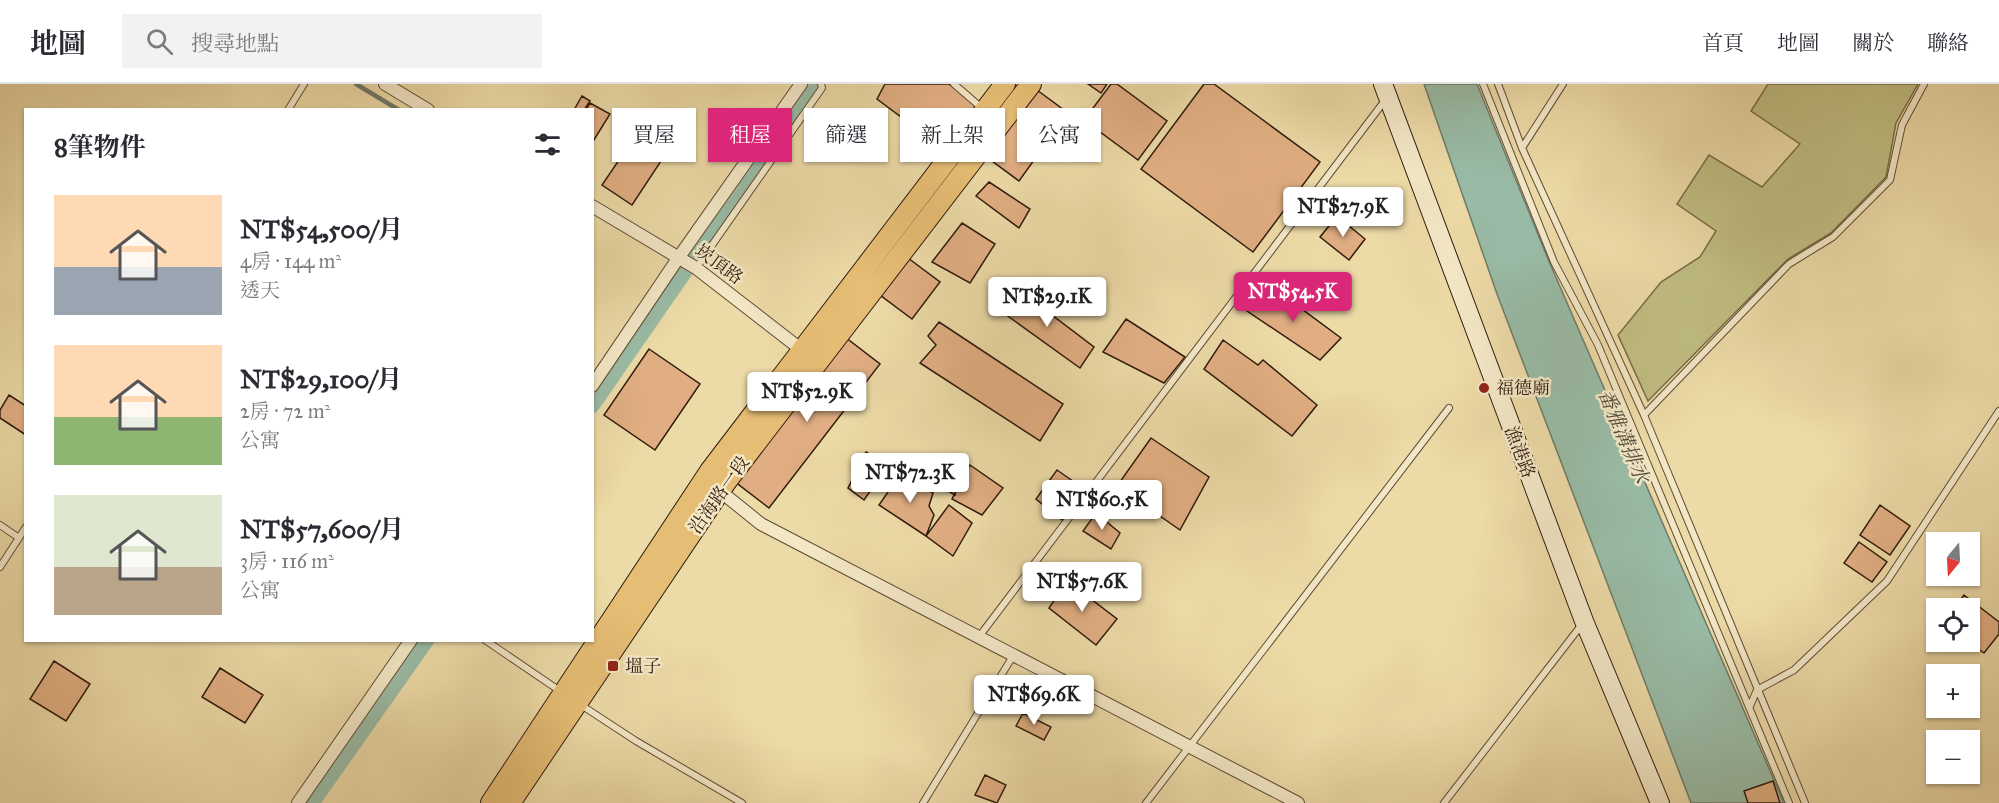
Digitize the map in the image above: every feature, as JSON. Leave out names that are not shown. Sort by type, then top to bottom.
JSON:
[{"type":"main road","name":"沿海路一段","points":[[987,108],[1005,84]]},
{"type":"main road","name":"沿海路一段","points":[[1005,119],[1031,84]]},
{"type":"main road","name":"沿海路一段","points":[[491,803],[720,491],[810,356],[947,162]]},
{"type":"main road","name":"沿海路一段","points":[[510,803],[570,698],[704,479],[810,356],[971,162]]},
{"type":"street","points":[[384,84],[425,108]]},
{"type":"street","points":[[594,383],[679,257],[801,84]]},
{"type":"street","name":"漁港路","points":[[1385,91],[1584,621],[1660,803]]},
{"type":"street","name":"崁頂路","points":[[594,207],[696,268],[810,356]]},
{"type":"street","points":[[704,479],[761,524],[1298,803]]},
{"type":"street","points":[[298,803],[410,642]]},
{"type":"lane","points":[[289,108],[304,84]]},
{"type":"lane","points":[[696,268],[822,88],[821,84]]},
{"type":"lane","points":[[954,84],[983,108]]},
{"type":"lane","points":[[1483,84],[1554,262],[1598,345],[1789,803]]},
{"type":"lane","points":[[1498,84],[1522,148],[1599,311],[1644,415],[1805,803]]},
{"type":"lane","points":[[1522,148],[1563,84]]},
{"type":"lane","points":[[1644,415],[1789,264],[1833,237],[1890,180],[1902,125],[1924,84]]},
{"type":"lane","points":[[978,638],[1385,91]]},
{"type":"lane","points":[[1146,803],[1449,408]]},
{"type":"lane","points":[[1750,706],[1757,690],[1794,670],[1887,581],[1999,411]]},
{"type":"lane","points":[[0,525],[19,538]]},
{"type":"lane","points":[[0,567],[24,530]]},
{"type":"lane","points":[[1444,803],[1584,621]]},
{"type":"lane","points":[[488,642],[636,741],[742,803]]},
{"type":"lane","points":[[923,803],[1013,656]]},
{"type":"shaded area","points":[[1768,84],[1918,84],[1896,123],[1886,177],[1831,233],[1788,259],[1648,401],[1618,335],[1661,282],[1700,257],[1716,231],[1677,204],[1709,155],[1762,187],[1800,144],[1751,111]]},
{"type":"water","name":"番雅溝排水","points":[[1424,84],[1477,84],[1548,259],[1784,803],[1691,803],[1497,294]]},
{"type":"building","points":[[885,84],[949,84],[982,108],[900,108],[900,116],[877,99]]},
{"type":"building","points":[[1088,84],[1107,84],[1101,93]]},
{"type":"building","points":[[1111,84],[1117,84],[1167,121],[1138,160],[1101,133],[1101,108],[1093,108]]},
{"type":"building","points":[[1204,84],[1214,84],[1320,162],[1253,252],[1141,169]]},
{"type":"building","points":[[1037,90],[1061,108],[1024,108]]},
{"type":"building","points":[[582,96],[590,101],[585,108],[575,108]]},
{"type":"building","points":[[590,103],[610,114],[594,140],[594,108],[587,108]]},
{"type":"building","points":[[1017,118],[1017,162],[1033,162],[1019,181],[993,162],[1005,162],[1005,134]]},
{"type":"building","points":[[618,162],[660,162],[632,205],[602,185]]},
{"type":"building","points":[[989,182],[1030,209],[1019,228],[976,196]]},
{"type":"building","points":[[1337,216],[1365,239],[1349,260],[1320,237]]},
{"type":"building","points":[[962,223],[995,244],[970,283],[932,262]]},
{"type":"building","points":[[908,258],[940,282],[912,319],[880,295]]},
{"type":"building","points":[[1261,286],[1299,307],[1341,338],[1320,360],[1247,311]]},
{"type":"building","points":[[1015,287],[1094,347],[1080,368],[998,309],[1016,290]]},
{"type":"building","points":[[1126,319],[1185,357],[1164,383],[1103,352]]},
{"type":"building","points":[[939,322],[1063,404],[1040,441],[920,363],[936,345],[928,336]]},
{"type":"building","points":[[845,337],[880,364],[769,508],[734,481]]},
{"type":"building","points":[[1223,340],[1258,365],[1263,360],[1317,405],[1292,436],[1204,369]]},
{"type":"building","points":[[649,349],[700,384],[655,450],[604,415]]},
{"type":"building","points":[[9,395],[24,405],[24,434],[0,418],[0,410]]},
{"type":"building","points":[[1151,438],[1209,477],[1180,530],[1117,486]]},
{"type":"building","points":[[866,452],[888,466],[864,500],[848,488]]},
{"type":"building","points":[[923,456],[956,483],[955,495],[914,472]]},
{"type":"building","points":[[970,465],[1003,488],[982,515],[952,499]]},
{"type":"building","points":[[1057,470],[1084,489],[1062,520],[1036,499]]},
{"type":"building","points":[[901,473],[933,493],[929,506],[934,515],[926,536],[879,505]]},
{"type":"building","points":[[949,505],[972,523],[953,556],[926,536]]},
{"type":"building","points":[[1880,505],[1910,526],[1890,555],[1860,535]]},
{"type":"building","points":[[1096,513],[1120,533],[1111,549],[1083,531]]},
{"type":"building","points":[[1859,542],[1887,562],[1872,582],[1844,563]]},
{"type":"building","points":[[1065,579],[1117,619],[1096,645],[1049,608],[1061,590],[1058,587]]},
{"type":"building","points":[[1980,607],[1999,622],[1999,634],[1984,653],[1980,650]]},
{"type":"building","points":[[54,661],[90,684],[66,721],[30,699]]},
{"type":"building","points":[[220,668],[263,695],[245,723],[202,697]]},
{"type":"building","points":[[1023,713],[1051,727],[1044,740],[1016,726]]},
{"type":"building","points":[[985,775],[1006,785],[997,803],[975,795]]},
{"type":"building","points":[[1773,781],[1780,803],[1748,803],[1744,791]]},
{"type":"waterway","points":[[356,84],[396,108]]},
{"type":"waterway","points":[[594,403],[815,84]]},
{"type":"waterway","points":[[312,803],[426,642]]},
{"type":"place","name":"福德廟","points":[[1484,388]]},
{"type":"place","name":"塭子","points":[[613,666]]}]
